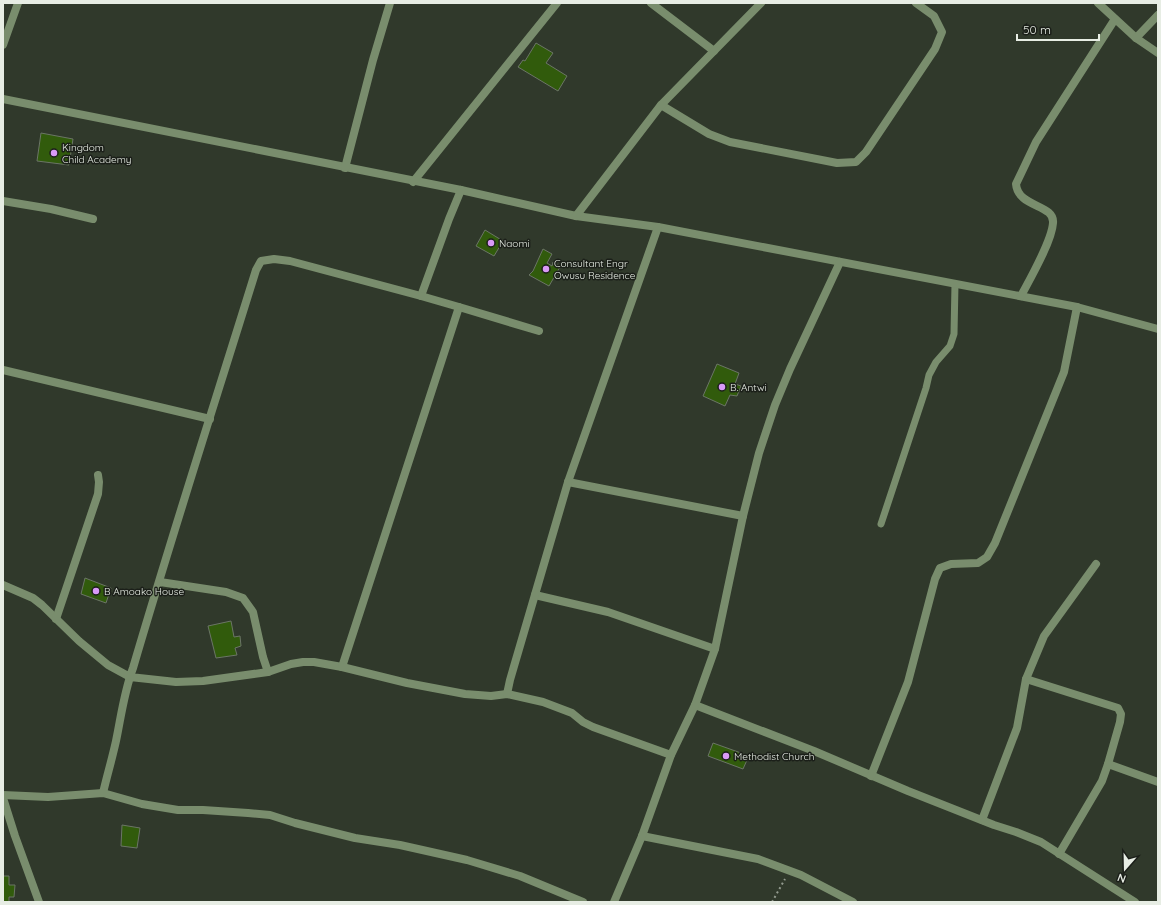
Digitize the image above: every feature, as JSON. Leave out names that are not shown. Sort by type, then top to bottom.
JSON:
[{"type":"street","points":[[3,45],[18,3]]},
{"type":"street","points":[[345,168],[373,60],[390,3]]},
{"type":"street","points":[[413,182],[557,3]]},
{"type":"street","points":[[651,3],[714,51]]},
{"type":"street","points":[[576,216],[661,105],[761,3]]},
{"type":"street","points":[[661,105],[709,134],[730,142],[837,164],[856,162],[866,152],[935,49],[942,32],[934,16],[916,3]]},
{"type":"street","points":[[1098,3],[1136,38],[1158,53]]},
{"type":"street","points":[[1136,38],[1158,14]]},
{"type":"street","points":[[1021,296],[1048,242],[1054,222],[1050,213],[1022,199],[1016,191],[1016,184],[1036,142],[1115,19]]},
{"type":"street","points":[[3,99],[413,182],[461,190],[576,216],[658,227],[1077,307],[1158,329]]},
{"type":"street","points":[[421,296],[461,190]]},
{"type":"street","points":[[3,201],[51,208],[93,219]]},
{"type":"street","points":[[507,694],[568,482],[658,227]]},
{"type":"street","points":[[103,793],[116,742],[124,695],[256,270],[262,261],[274,258],[290,261],[421,296],[539,331]]},
{"type":"street","points":[[614,902],[642,836],[671,756],[695,706],[715,649],[743,516],[759,453],[775,405],[790,369],[840,262]]},
{"type":"street","points":[[342,667],[459,307]]},
{"type":"street","points":[[871,776],[908,682],[935,579],[940,568],[951,564],[978,563],[988,557],[1064,372],[1077,307]]},
{"type":"street","points":[[3,370],[210,419]]},
{"type":"street","points":[[56,619],[98,494],[100,482],[98,475]]},
{"type":"street","points":[[568,482],[743,516]]},
{"type":"street","points":[[982,820],[1017,728],[1026,679],[1044,636],[1096,564]]},
{"type":"street","points":[[160,582],[226,592],[243,598],[253,612],[263,657],[268,672]]},
{"type":"street","points":[[3,585],[33,598],[79,642],[108,665],[130,677],[158,681],[203,681],[268,672],[291,664],[314,662],[342,667],[407,683],[465,694],[491,696],[507,694],[543,702],[572,713],[583,722],[593,727],[671,756]]},
{"type":"street","points":[[535,595],[608,612],[715,649]]},
{"type":"street","points":[[1026,679],[1118,708],[1120,714],[1120,722],[1102,781],[1059,854]]},
{"type":"street","points":[[695,706],[814,751],[871,776],[1041,842],[1135,902]]},
{"type":"street","points":[[1108,764],[1158,782]]},
{"type":"street","points":[[3,795],[48,797],[103,793],[142,804],[178,810],[248,812],[270,815],[355,838],[431,851],[467,860],[520,876],[583,902]]},
{"type":"street","points":[[3,798],[39,902]]},
{"type":"street","points":[[642,836],[758,859],[801,875],[853,902]]},
{"type":"lane","points":[[881,524],[929,375],[936,362],[950,346],[954,334],[955,284]]},
{"type":"path","points":[[772,902],[789,870]]},
{"type":"building","points":[[536,43],[553,53],[546,63],[567,76],[558,91],[518,67],[523,60],[525,61]]},
{"type":"building","points":[[41,133],[73,139],[69,165],[37,161]]},
{"type":"building","points":[[485,230],[503,241],[494,256],[476,246]]},
{"type":"building","name":"Consultant Engr Owusu Residence","points":[[543,249],[552,254],[547,263],[552,266],[553,262],[560,267],[549,286],[529,275],[533,271]]},
{"type":"building","points":[[717,364],[739,373],[735,384],[741,386],[737,396],[730,395],[725,406],[703,396]]},
{"type":"building","points":[[85,578],[111,588],[106,603],[81,594]]},
{"type":"building","points":[[231,621],[234,637],[240,636],[241,646],[235,648],[237,655],[216,658],[208,626]]},
{"type":"building","points":[[713,743],[741,753],[739,758],[747,760],[743,769],[708,756]]},
{"type":"building","points":[[122,825],[140,828],[137,848],[121,846]]},
{"type":"building","points":[[3,876],[9,876],[9,885],[15,885],[14,897],[9,897],[9,902],[3,902]]},
{"type":"place","name":"Kingdom Child Academy","points":[[54,153]]},
{"type":"place","name":"Naomi","points":[[491,243]]},
{"type":"place","name":"Consultant Engr Owusu Residence","points":[[546,269]]},
{"type":"place","name":"B. Antwi","points":[[722,387]]},
{"type":"place","name":"B Amoako House","points":[[96,591]]},
{"type":"place","name":"Methodist Church","points":[[726,756]]}]
